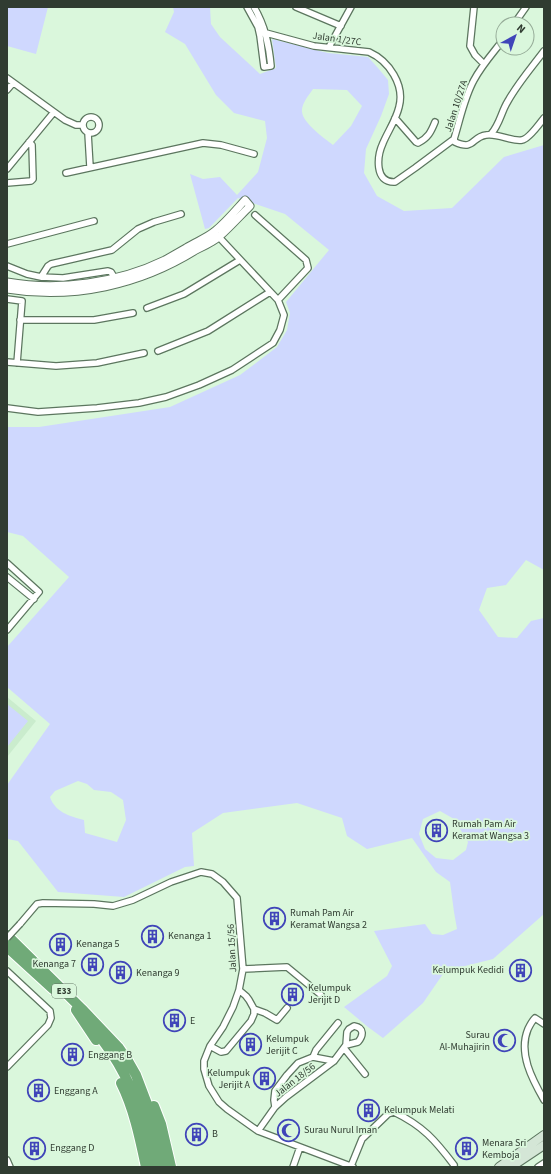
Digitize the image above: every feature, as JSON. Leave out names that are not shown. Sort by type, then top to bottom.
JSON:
[{"type":"highway","name":"E33","points":[[7,937],[82,1009],[119,1048],[136,1075],[154,1127],[162,1167]]},
{"type":"highway","name":"E33","points":[[7,947],[76,1010],[102,1039],[120,1066],[131,1088],[146,1129],[154,1167]]},
{"type":"highway","points":[[76,1010],[115,1068],[125,1090],[139,1133],[146,1167]]},
{"type":"highway","points":[[136,1075],[147,1089],[161,1124],[171,1167]]},
{"type":"main road","points":[[499,1167],[544,1135]]},
{"type":"main road","points":[[511,1167],[544,1145]]},
{"type":"street","points":[[247,7],[258,28],[264,67],[271,66],[266,33],[260,17],[254,7]]},
{"type":"street","points":[[296,7],[341,26]]},
{"type":"street","points":[[330,47],[351,7]]},
{"type":"street","points":[[474,7],[470,46],[474,55],[484,64]]},
{"type":"street","points":[[520,16],[526,7]]},
{"type":"street","name":"Jalan 1/27C","points":[[266,33],[303,43],[369,52],[387,65],[396,78],[400,94],[399,107],[383,143],[379,159],[378,166],[380,173],[382,178],[386,181],[395,182],[454,139]]},
{"type":"street","name":"Jalan 10/27A","points":[[454,139],[471,86],[484,64],[495,50]]},
{"type":"street","points":[[491,134],[499,123],[507,102],[514,90],[544,51]]},
{"type":"street","points":[[7,78],[65,120],[76,125],[83,125]]},
{"type":"street","points":[[7,90],[13,83]]},
{"type":"street","points":[[7,169],[54,112]]},
{"type":"street","points":[[88,133],[95,132],[99,127],[99,123],[93,118],[89,117],[84,120],[83,125],[84,130],[88,133],[90,167]]},
{"type":"street","points":[[395,118],[418,143],[429,135],[435,122]]},
{"type":"street","points":[[454,139],[455,142],[463,146],[467,146],[483,135],[491,134],[514,140],[523,140],[544,118]]},
{"type":"street","points":[[7,183],[32,181],[34,179],[32,145],[29,142]]},
{"type":"street","points":[[66,173],[204,143],[221,144],[254,154]]},
{"type":"street","points":[[7,282],[26,286],[56,286],[91,282],[139,270],[165,260],[216,235],[245,200],[250,206],[216,235],[179,261],[140,278],[95,289],[73,291],[26,292],[7,289]]},
{"type":"street","points":[[42,277],[48,266],[51,264],[112,250],[138,229],[154,222],[181,214]]},
{"type":"street","points":[[254,215],[306,260],[308,268],[278,300]]},
{"type":"street","points":[[7,244],[94,221]]},
{"type":"street","points":[[7,408],[38,412],[98,408],[139,403],[199,385],[232,370],[273,343],[280,330],[284,315],[278,300],[216,235]]},
{"type":"street","points":[[147,308],[184,294],[240,260]]},
{"type":"street","points":[[7,266],[27,274],[42,277],[64,278],[108,271],[114,277]]},
{"type":"street","points":[[158,351],[208,331],[270,292]]},
{"type":"street","points":[[7,299],[22,301],[17,361]]},
{"type":"street","points":[[20,320],[94,320],[133,312]]},
{"type":"street","points":[[7,358],[17,361],[56,366],[97,364],[144,353]]},
{"type":"street","points":[[7,362],[17,361]]},
{"type":"street","points":[[7,563],[39,591],[39,593],[7,630]]},
{"type":"street","points":[[7,577],[34,599]]},
{"type":"street","name":"Jalan 15/56","points":[[7,937],[37,904],[94,904],[114,906],[133,900],[171,882],[201,872],[212,874],[223,882],[237,898],[243,969],[233,1007],[223,1027],[210,1046],[204,1061],[204,1069],[209,1086],[219,1102],[258,1131],[352,1167]]},
{"type":"street","points":[[243,969],[286,967],[321,995]]},
{"type":"street","points":[[7,971],[50,1012],[51,1018],[48,1025],[7,1067]]},
{"type":"street","points":[[210,1046],[221,1052],[226,1051],[251,1022],[254,1009],[246,996],[238,990]]},
{"type":"street","points":[[254,1009],[265,1012],[277,1020],[287,1008]]},
{"type":"street","points":[[544,1024],[535,1018],[528,1028],[525,1038],[525,1053],[529,1070],[544,1100]]},
{"type":"street","points":[[313,1057],[316,1050],[338,1023]]},
{"type":"street","name":"Jalan 18/56","points":[[258,1131],[275,1107],[334,1061],[345,1047],[365,1074]]},
{"type":"street","points":[[275,1107],[275,1091],[298,1063],[313,1057],[334,1061]]},
{"type":"street","points":[[352,1167],[362,1138],[388,1114],[394,1112],[421,1128],[436,1142],[454,1165]]},
{"type":"street","points":[[293,1167],[300,1147]]},
{"type":"street","points":[[7,1160],[10,1167]]},
{"type":"street","points":[[538,1167],[544,1162]]},
{"type":"shaded area","points":[[7,7],[48,7],[36,54],[7,46]]},
{"type":"shaded area","points":[[173,7],[210,7],[211,24],[220,37],[260,74],[276,68],[272,39],[328,53],[368,57],[388,80],[389,94],[366,149],[364,173],[377,196],[404,211],[452,208],[504,157],[544,145],[544,570],[526,560],[506,585],[487,588],[479,610],[498,637],[517,638],[531,621],[544,618],[544,914],[493,959],[445,971],[423,1003],[383,1038],[344,1007],[387,976],[392,966],[374,931],[425,924],[432,934],[443,935],[457,929],[450,882],[436,872],[412,838],[367,849],[347,836],[342,818],[297,803],[223,813],[192,833],[194,866],[185,867],[124,897],[58,892],[18,841],[7,839],[7,785],[50,724],[7,687],[7,647],[69,577],[23,536],[7,532],[7,427],[39,427],[170,407],[240,375],[277,347],[287,330],[290,313],[286,302],[329,250],[285,214],[238,198],[209,228],[205,229],[190,174],[203,179],[220,177],[237,195],[258,172],[267,138],[265,121],[234,113],[216,95],[185,44],[165,32],[174,12]],"holes":[[[313,89],[347,90],[362,106],[351,126],[333,145],[314,130],[303,116],[303,106]],[[78,781],[87,784],[94,790],[111,792],[123,800],[126,820],[117,842],[85,833],[84,820],[63,813],[52,802],[50,797],[55,791]],[[440,811],[454,819],[468,842],[466,850],[453,860],[436,858],[425,849],[419,834],[423,819]]]},
{"type":"shaded area","points":[[7,697],[36,721],[7,757]]},
{"type":"shaded area","points":[[7,704],[28,721],[7,747]]},
{"type":"place","name":"Rumah Pam Air Keramat Wangsa 3","points":[[436,830]]},
{"type":"place","name":"Rumah Pam Air Keramat Wangsa 2","points":[[274,919]]},
{"type":"place","name":"Kenanga 1","points":[[153,936]]},
{"type":"place","name":"Kenanga 5","points":[[61,944]]},
{"type":"place","name":"Kenanga 7","points":[[92,964]]},
{"type":"place","name":"Kelumpuk Kedidi","points":[[520,970]]},
{"type":"place","name":"Kenanga 9","points":[[121,973]]},
{"type":"place","name":"Kelumpuk Jerijit D","points":[[293,994]]},
{"type":"place","name":"E","points":[[174,1021]]},
{"type":"place","name":"Surau Al-Muhajirin","points":[[505,1041]]},
{"type":"place","name":"Kelumpuk Jerijit C","points":[[251,1045]]},
{"type":"place","name":"Enggang B","points":[[72,1055]]},
{"type":"place","name":"Kelumpuk Jerijit A","points":[[265,1079]]},
{"type":"place","name":"Enggang A","points":[[38,1091]]},
{"type":"place","name":"Kelumpuk Melati","points":[[369,1110]]},
{"type":"place","name":"Surau Nurul Iman","points":[[288,1130]]},
{"type":"place","name":"B","points":[[197,1134]]},
{"type":"place","name":"Enggang D","points":[[35,1148]]},
{"type":"place","name":"Menara Sri Kemboja","points":[[466,1149]]}]
